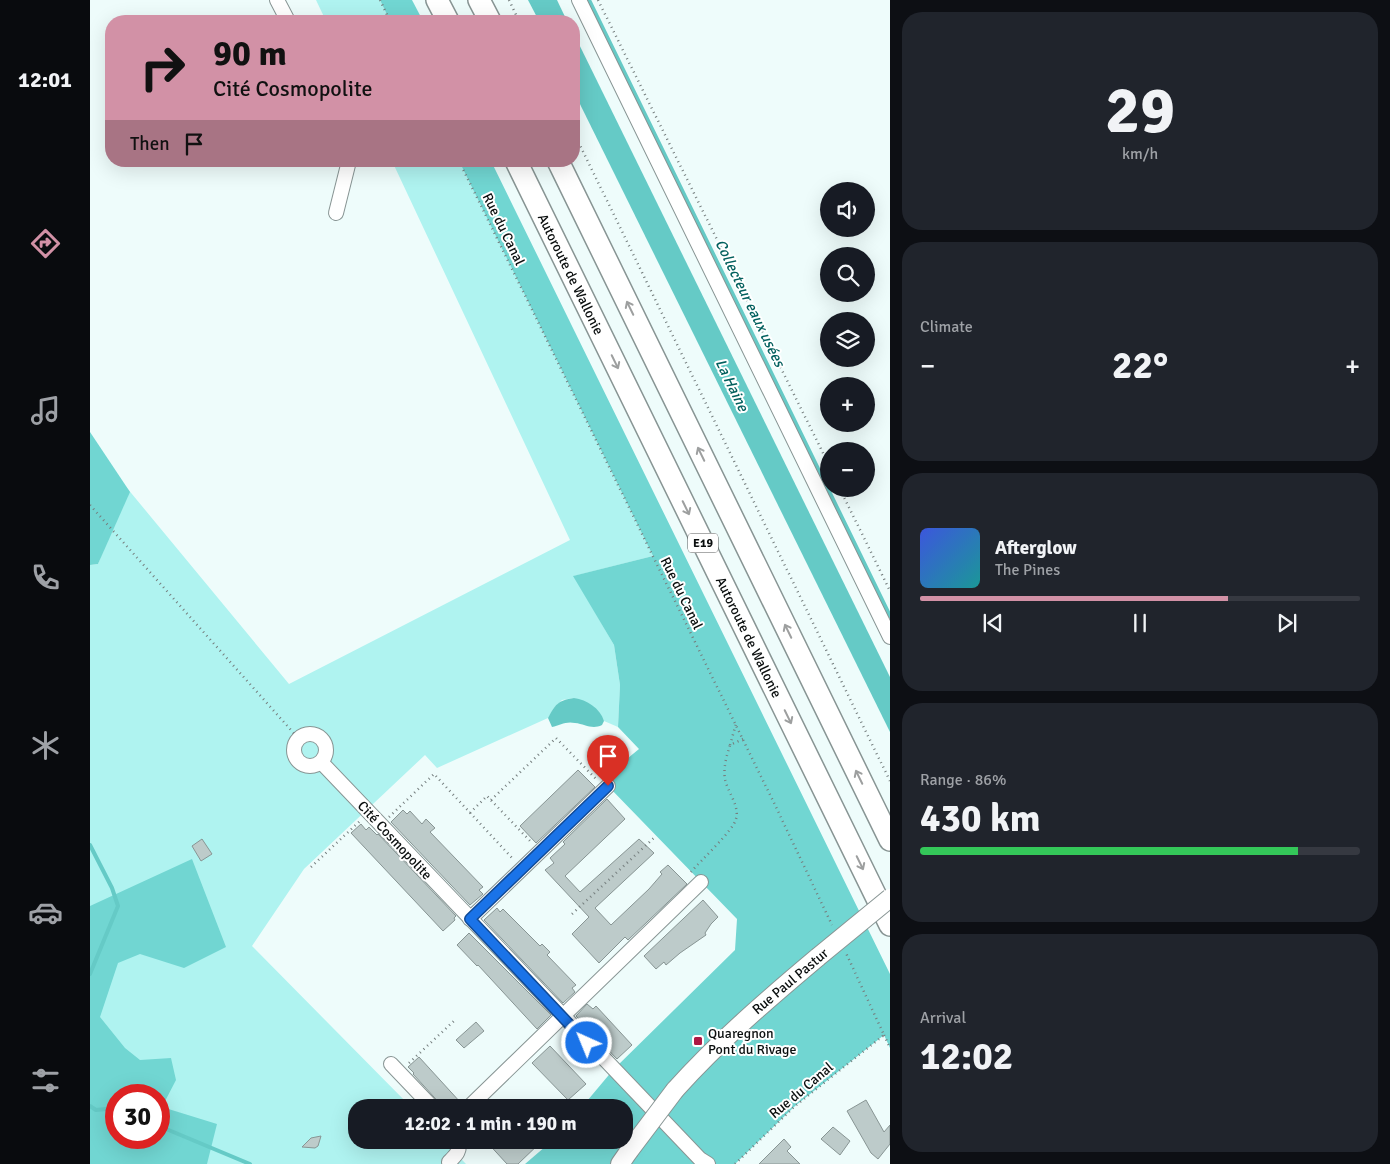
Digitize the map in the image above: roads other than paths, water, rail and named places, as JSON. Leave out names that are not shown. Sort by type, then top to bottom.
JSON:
[{"type":"highway","points":[[437,0],[445,15]]},
{"type":"highway","points":[[479,0],[487,15]]},
{"type":"highway","name":"Autoroute de Wallonie","points":[[519,167],[890,925]]},
{"type":"highway","name":"E19","points":[[561,167],[890,840]]},
{"type":"main road","name":"Rue Paul Pastur","points":[[625,1157],[675,1090],[702,1059],[818,957],[890,898]]},
{"type":"street","points":[[277,0],[285,15]]},
{"type":"street","points":[[579,0],[890,637]]},
{"type":"street","points":[[336,213],[347,167]]},
{"type":"street","points":[[308,734],[313,734],[321,739],[326,748],[326,753],[321,762],[311,766],[301,763],[295,754],[299,739],[308,734]]},
{"type":"street","name":"Cité Cosmopolite","points":[[321,762],[640,1099],[703,1162]]},
{"type":"street","points":[[470,919],[606,787]]},
{"type":"street","points":[[477,1099],[701,882]]},
{"type":"street","points":[[395,1068],[424,1099]]},
{"type":"street","points":[[449,1162],[458,1153],[459,1149]]},
{"type":"water","points":[[528,0],[557,0],[564,15],[536,15]]},
{"type":"water","name":"La Haine","points":[[580,46],[890,677],[890,732],[580,104]]},
{"type":"water","points":[[574,698],[588,703],[596,709],[604,721],[602,725],[592,727],[569,722],[552,727],[548,718],[555,706],[564,700]]},
{"type":"waterway","name":"Collecteur eaux usées","points":[[589,0],[890,616]]},
{"type":"waterway","points":[[90,845],[112,888],[118,906],[90,974]]},
{"type":"waterway","points":[[90,1106],[96,1110],[105,1109]]},
{"type":"waterway","points":[[170,1131],[250,1164]]},
{"type":"place","name":"Quaregnon Pont du Rivage","points":[[698,1041]]}]
